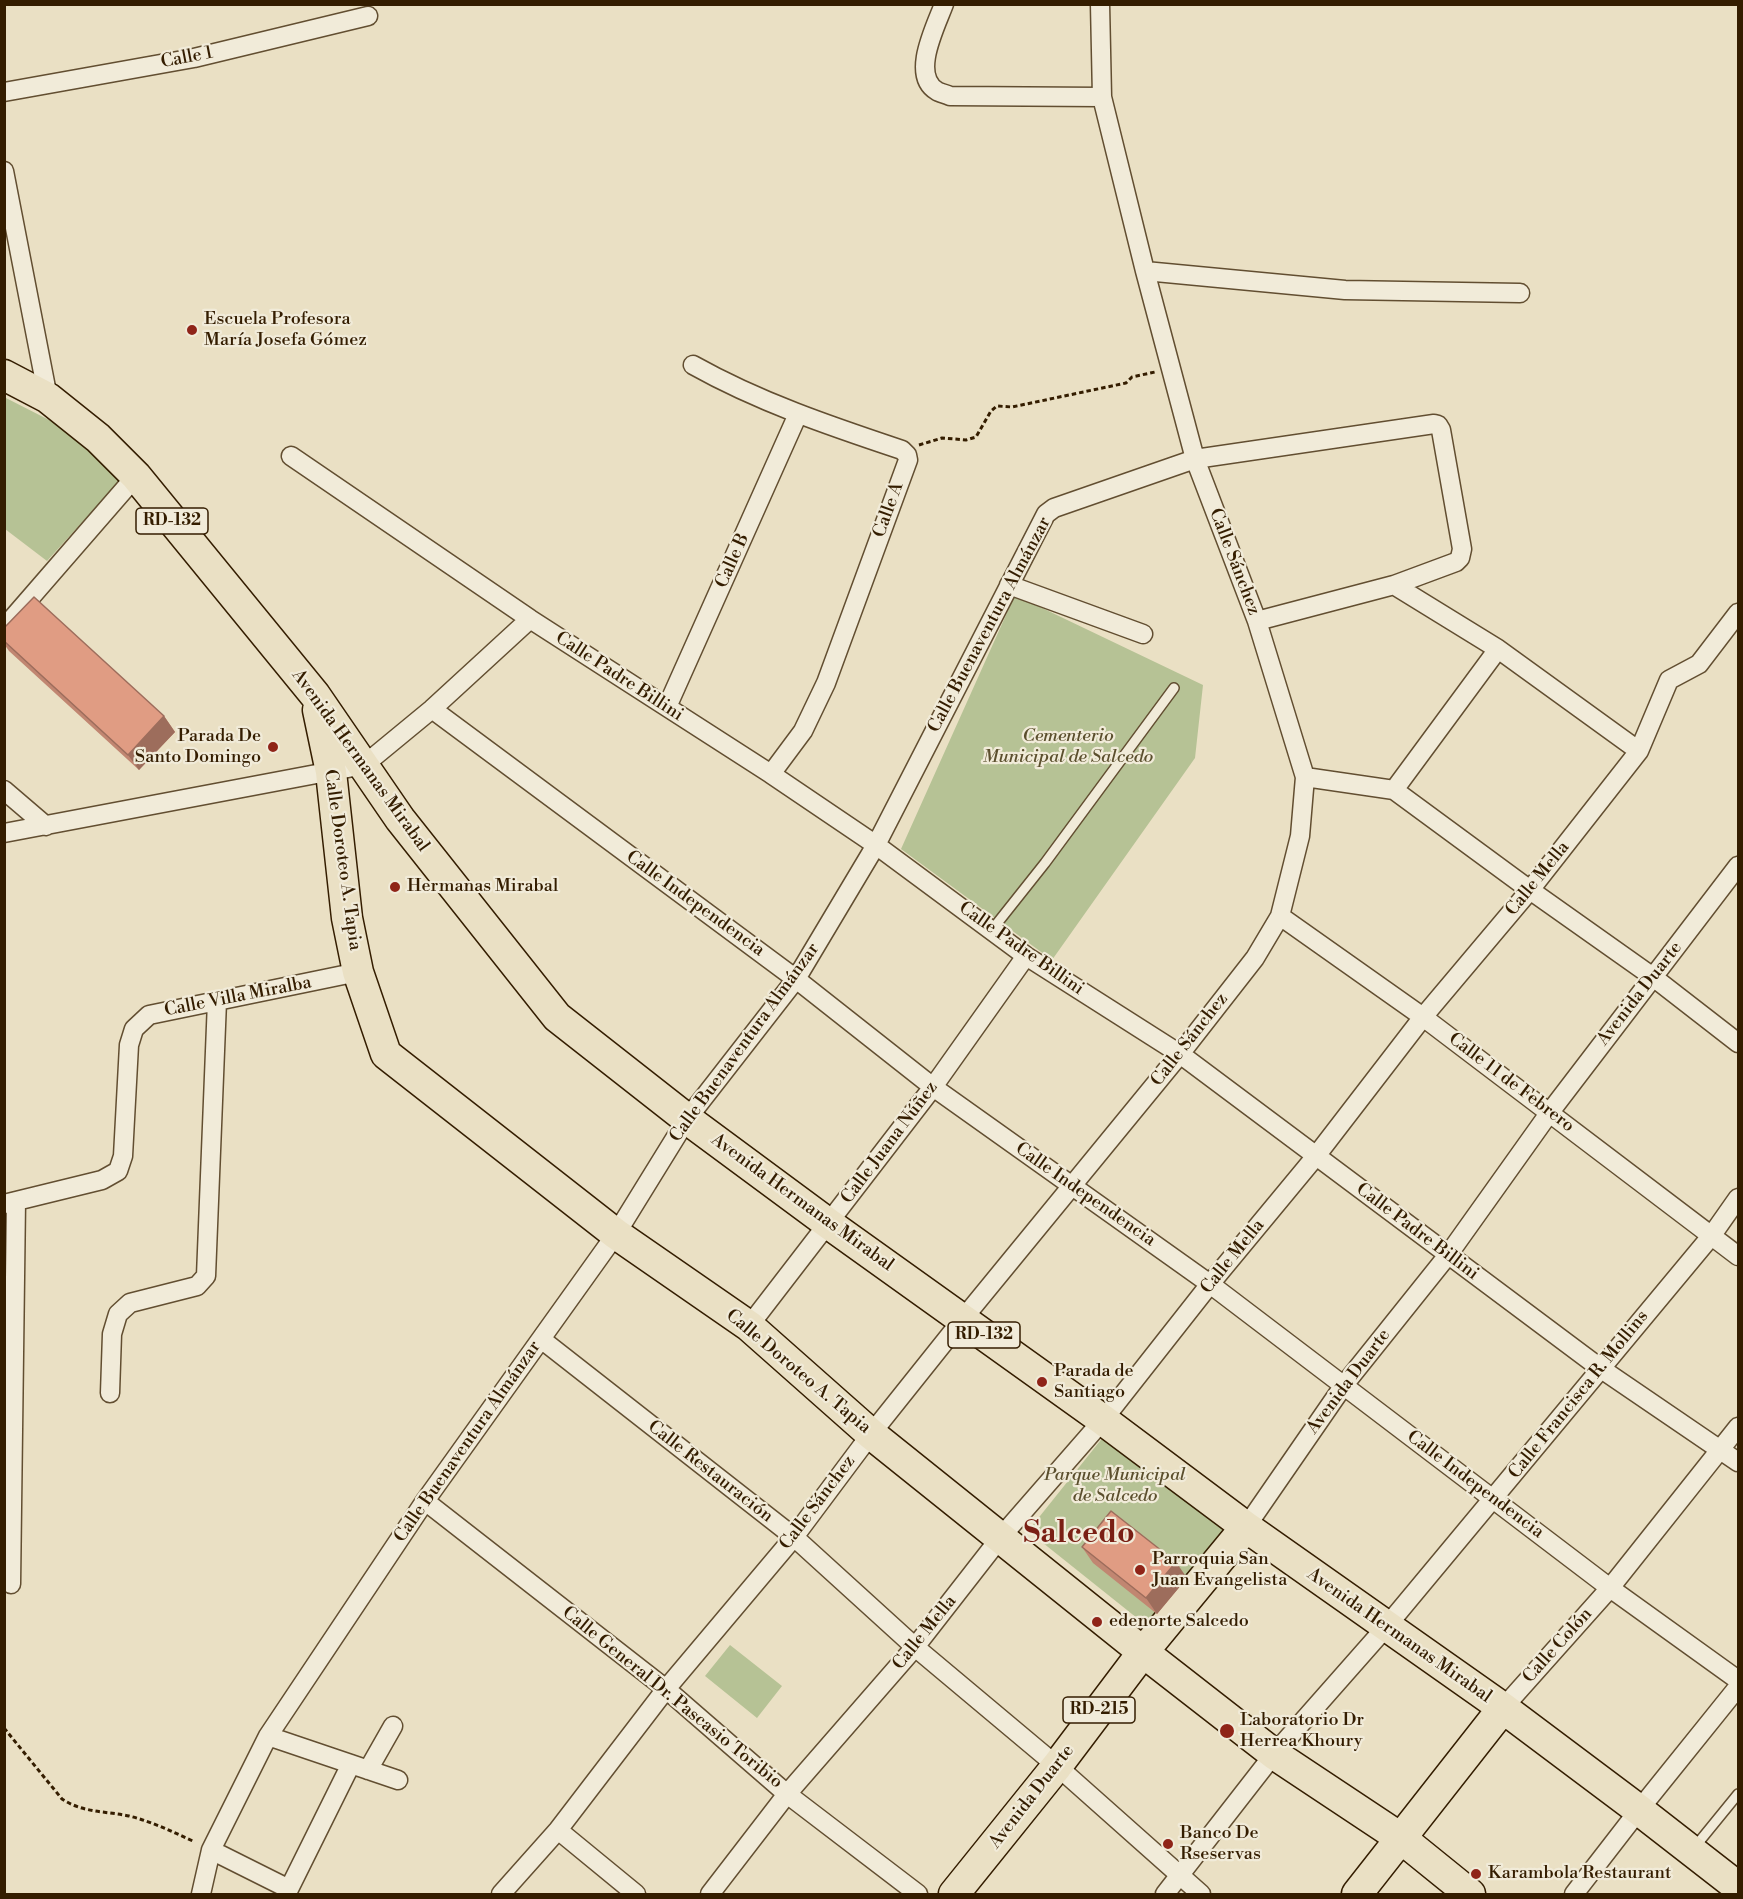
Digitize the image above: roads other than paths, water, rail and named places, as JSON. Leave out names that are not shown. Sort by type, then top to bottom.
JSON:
[{"type":"main road","name":"Avenida Hermanas Mirabal","points":[[4,375],[48,398],[98,438],[136,476],[315,695],[400,819],[557,1017],[687,1119],[1103,1420],[1246,1527],[1386,1628],[1503,1708],[1738,1887]]},
{"type":"main road","name":"Calle Doroteo A. Tapia","points":[[315,695],[331,772],[347,918],[358,972],[386,1054],[616,1234],[749,1326],[871,1434],[1274,1754],[1402,1839],[1470,1894]]},
{"type":"main road","name":"Avenida Duarte","points":[[954,1894],[1057,1766],[1143,1652],[1246,1527]]},
{"type":"main road","name":"Calle Colón","points":[[1357,1894],[1503,1708]]},
{"type":"street","points":[[944,4],[925,57],[926,79],[936,91],[950,96],[1102,97]]},
{"type":"street","name":"Calle Sánchez","points":[[501,1894],[558,1830],[666,1689],[794,1537],[871,1434],[962,1320],[1180,1054],[1255,958],[1280,916],[1300,836],[1305,777],[1257,621],[1195,459],[1145,271],[1102,97],[1100,4]]},
{"type":"street","name":"Calle 1","points":[[4,92],[194,58],[368,16]]},
{"type":"street","points":[[4,171],[48,398]]},
{"type":"street","points":[[1145,271],[1345,290],[1520,293]]},
{"type":"street","points":[[693,365],[731,386],[798,414]]},
{"type":"street","name":"Calle A","points":[[771,774],[803,731],[826,683],[908,460],[902,450],[798,414]]},
{"type":"street","name":"Calle B","points":[[667,707],[798,414]]},
{"type":"street","name":"Calle Buenaventura Almánzar","points":[[201,1894],[211,1850],[268,1736],[425,1501],[616,1234],[687,1119],[796,979],[876,845],[1041,523],[1053,508],[1195,459],[1438,425],[1442,430],[1462,549],[1460,558],[1456,562],[1394,585]]},
{"type":"street","name":"Calle Padre Billini","points":[[291,456],[530,619],[771,774],[876,845],[1026,956],[1180,1054],[1600,1368],[1738,1462]]},
{"type":"street","points":[[4,628],[136,476]]},
{"type":"street","points":[[1009,585],[1143,634]]},
{"type":"street","points":[[1257,621],[1394,585],[1498,649],[1639,751]]},
{"type":"street","name":"Calle Mella","points":[[710,1894],[788,1794],[915,1647],[1000,1538],[1103,1420],[1210,1284],[1316,1156],[1424,1017],[1530,890],[1639,751],[1669,680],[1699,664],[1738,613]]},
{"type":"street","points":[[4,833],[364,765],[432,709],[530,619]]},
{"type":"street","points":[[1394,790],[1498,649]]},
{"type":"street","name":"Calle Independencia","points":[[432,709],[796,979],[933,1087],[1210,1284],[1610,1588],[1738,1680]]},
{"type":"street","points":[[1305,777],[1394,790],[1653,977],[1738,1043]]},
{"type":"street","points":[[4,790],[46,826]]},
{"type":"street","name":"Avenida Duarte","points":[[1246,1527],[1344,1385],[1448,1255],[1550,1112],[1738,866]]},
{"type":"street","name":"Calle 11 de Febrero","points":[[1280,916],[1424,1017],[1738,1256]]},
{"type":"street","name":"Calle Juana Núñez","points":[[749,1326],[830,1224],[933,1087],[1026,956]]},
{"type":"street","name":"Calle Villa Miralba","points":[[10,1203],[102,1180],[118,1171],[123,1156],[129,1045],[134,1029],[148,1015],[358,972]]},
{"type":"street","points":[[110,1393],[112,1334],[118,1314],[130,1303],[197,1286],[206,1276],[217,1001]]},
{"type":"street","name":"Calle Francisca R. Mollins","points":[[1165,1894],[1274,1754],[1386,1628],[1494,1500],[1600,1368],[1712,1235],[1738,1198]]},
{"type":"street","points":[[10,1203],[11,1584]]},
{"type":"street","name":"Calle Restauración","points":[[541,1339],[794,1537],[915,1647],[1057,1766],[1201,1894]]},
{"type":"street","name":"Calle Colón","points":[[1503,1708],[1610,1588],[1738,1427]]},
{"type":"street","name":"Calle General Dr. Pascasio Toribio","points":[[425,1501],[666,1689],[788,1794],[918,1894]]},
{"type":"street","points":[[1574,1894],[1738,1687]]},
{"type":"street","points":[[211,1850],[288,1889],[360,1767],[393,1726]]},
{"type":"street","points":[[268,1736],[398,1780]]},
{"type":"street","points":[[558,1830],[636,1894]]},
{"type":"lane","points":[[991,931],[1045,863],[1174,688]]},
{"type":"lane","points":[[1692,1850],[1738,1794]]},
{"type":"place","name":"Escuela Profesora María Josefa Gómez","points":[[192,330]]},
{"type":"place","name":"Parada De Santo Domingo","points":[[273,747]]},
{"type":"place","name":"Hermanas Mirabal","points":[[395,887]]},
{"type":"place","name":"Parada de Santiago","points":[[1042,1382]]},
{"type":"place","name":"Parroquia San Juan Evangelista","points":[[1140,1570]]},
{"type":"place","name":"edenorte Salcedo","points":[[1097,1622]]},
{"type":"place","name":"Laboratorio Dr Herrea Khoury","points":[[1227,1731]]},
{"type":"place","name":"Banco De Rseservas","points":[[1168,1844]]},
{"type":"place","name":"Karambola Restaurant","points":[[1476,1874]]},
{"type":"district","name":"Salcedo","points":[[1079,1535]]},
{"type":"park label","name":"Cementerio Municipal de Salcedo","points":[[1068,747]]},
{"type":"park label","name":"Parque Municipal de Salcedo","points":[[1115,1486]]}]
